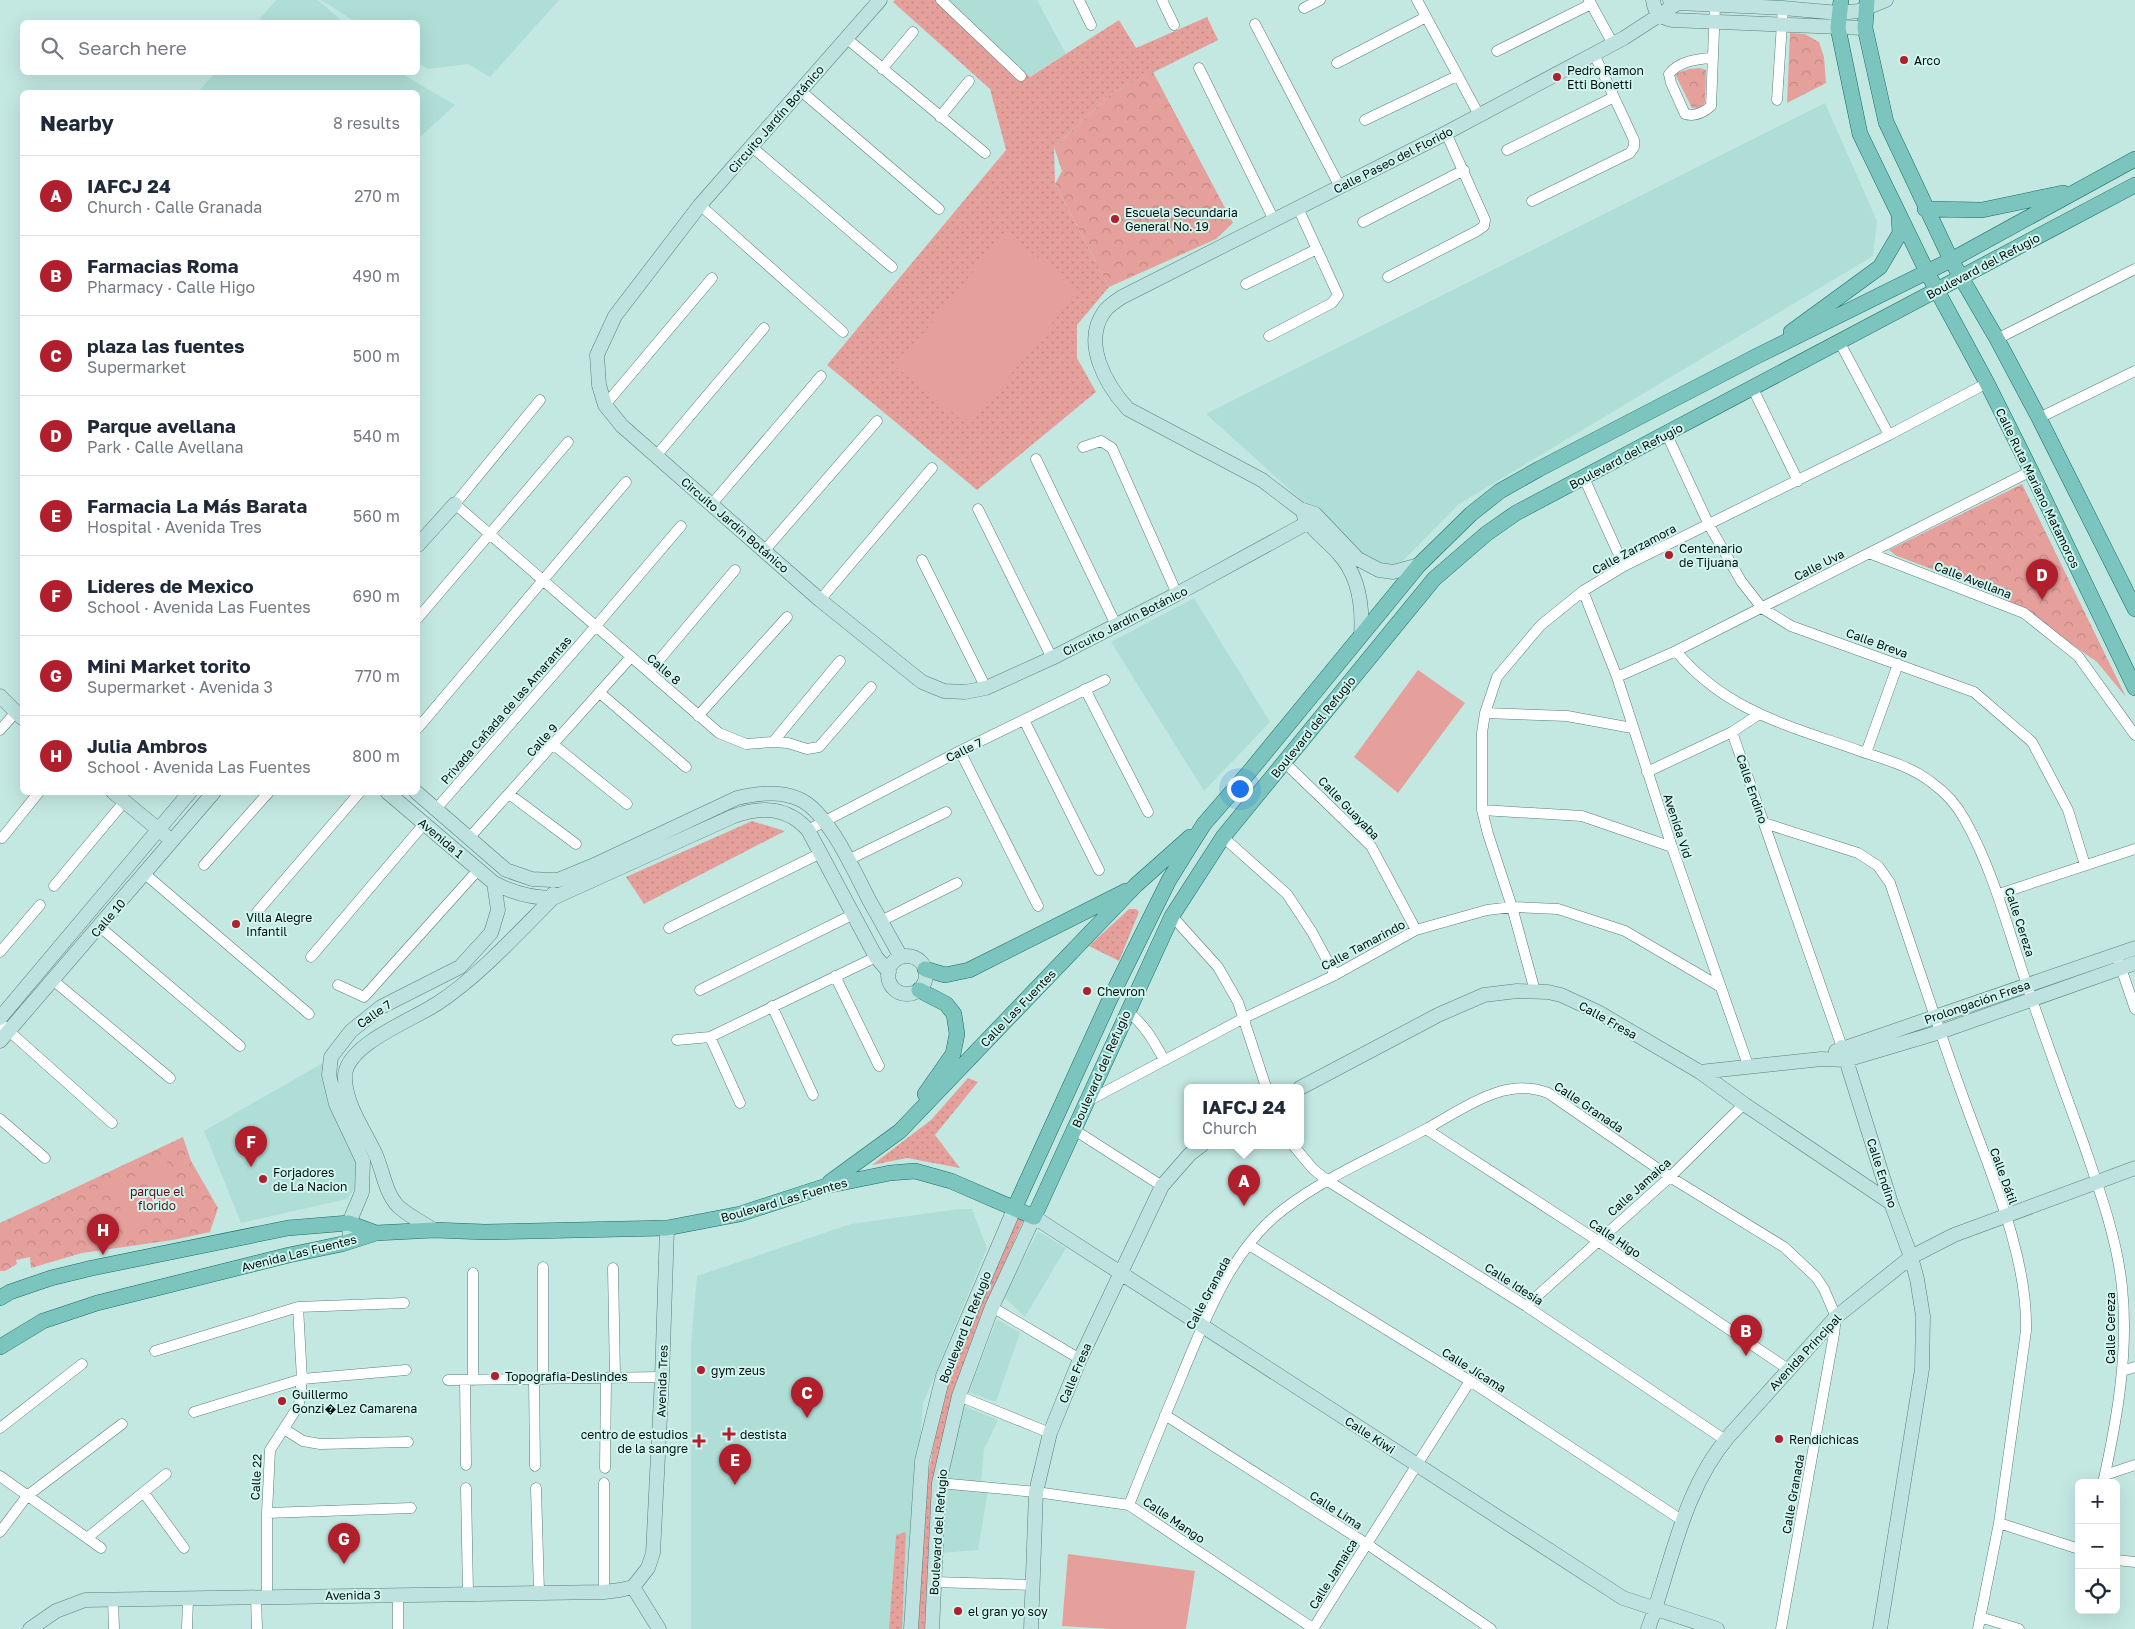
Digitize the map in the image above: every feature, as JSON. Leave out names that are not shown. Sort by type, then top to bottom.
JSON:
[{"type":"main road","points":[[1867,4],[1865,28],[1886,122],[1925,209],[1951,260],[1997,339],[2039,418],[2135,609]]},
{"type":"main road","name":"Calle Ruta Mariano Matamoros","points":[[1839,14],[1860,134],[1936,291],[1987,383],[2031,470],[2135,688]]},
{"type":"main road","name":"Boulevard del Refugio","points":[[1015,1207],[1106,1008],[1169,880],[1204,824],[1418,565],[1471,514],[1500,491],[1755,357],[1951,260],[2135,159]]},
{"type":"main road","name":"Boulevard del Refugio","points":[[1034,1217],[1172,916],[1223,837],[1434,579],[1486,534],[1516,513],[1667,435],[2135,185]]},
{"type":"main road","points":[[1925,209],[1982,210],[2077,191]]},
{"type":"main road","points":[[1755,357],[1880,267],[1900,233],[1899,217]]},
{"type":"main road","name":"Calle Las Fuentes","points":[[826,1186],[900,1131],[1136,885],[1204,824]]},
{"type":"main road","points":[[925,969],[944,976],[969,970],[1136,885]]},
{"type":"main road","points":[[900,1131],[953,1054],[957,1034],[954,1014],[946,1004],[919,990]]},
{"type":"main road","points":[[1096,1080],[1110,1014],[1106,1008]]},
{"type":"main road","name":"Boulevard Las Fuentes","points":[[376,1233],[434,1230],[486,1232],[666,1228],[740,1214],[826,1186],[890,1173],[915,1171],[952,1181],[1015,1207],[1034,1217]]},
{"type":"main road","name":"Avenida Las Fuentes","points":[[3,1293],[51,1278],[288,1228],[348,1223],[376,1233]]},
{"type":"main road","name":"Avenida Las Fuentes","points":[[0,1347],[43,1321],[97,1303],[376,1233]]},
{"type":"street","name":"Circuito Jardín Botánico","points":[[880,0],[700,205],[615,316],[597,355],[599,385],[605,404],[622,426],[820,600],[922,682],[944,691],[965,692],[986,688],[1052,658],[1177,594],[1311,518]]},
{"type":"street","points":[[941,0],[1021,76]]},
{"type":"street","points":[[1080,0],[1091,26]]},
{"type":"street","points":[[1162,0],[1174,24]]},
{"type":"street","points":[[1304,8],[1320,0]]},
{"type":"street","points":[[1417,0],[1479,115]]},
{"type":"street","points":[[1653,0],[1656,12],[1660,16],[1672,20],[1782,24],[1839,14],[1867,4],[1886,0]]},
{"type":"street","points":[[1497,51],[1590,2],[1613,44]]},
{"type":"street","points":[[1674,2],[1783,8],[1839,14],[1865,28]]},
{"type":"street","name":"Calle Paseo del Florido","points":[[1311,518],[1262,480],[1128,409],[1113,390],[1099,362],[1095,339],[1097,325],[1105,310],[1122,297],[1446,133],[1613,44],[1660,16],[1674,2]]},
{"type":"street","points":[[1712,58],[1697,59],[1682,64],[1673,69],[1669,74],[1685,114],[1691,116],[1702,113],[1712,106],[1715,5]]},
{"type":"street","points":[[1777,100],[1783,8]]},
{"type":"street","points":[[1337,63],[1426,17]]},
{"type":"street","points":[[1255,24],[1340,187]]},
{"type":"street","points":[[882,69],[913,32]]},
{"type":"street","points":[[846,38],[985,153]]},
{"type":"street","points":[[1532,201],[1630,152],[1634,147],[1634,140],[1594,54]]},
{"type":"street","points":[[1198,68],[1274,220]]},
{"type":"street","points":[[1365,120],[1457,76]]},
{"type":"street","points":[[940,117],[969,81]]},
{"type":"street","points":[[801,91],[939,209]]},
{"type":"street","points":[[1507,150],[1614,97]]},
{"type":"street","points":[[1388,277],[1484,226],[1485,220],[1446,133]]},
{"type":"street","points":[[752,147],[892,267]]},
{"type":"street","points":[[1363,222],[1464,170]]},
{"type":"street","points":[[700,205],[843,332]]},
{"type":"street","points":[[1269,336],[1332,303],[1338,295],[1298,208]]},
{"type":"street","points":[[1246,284],[1317,248]]},
{"type":"street","points":[[1997,339],[2135,269]]},
{"type":"street","points":[[605,404],[712,278]]},
{"type":"street","points":[[656,456],[764,328]]},
{"type":"street","points":[[1840,343],[1889,435]]},
{"type":"street","points":[[2039,418],[2135,371]]},
{"type":"street","points":[[711,505],[821,376]]},
{"type":"street","name":"Calle Zarzamora","points":[[1535,991],[1512,907],[1482,810],[1482,733],[1485,713],[1496,677],[1541,625],[1583,591],[1624,566],[1798,481],[1987,383]]},
{"type":"street","points":[[1753,389],[1798,481]]},
{"type":"street","points":[[420,543],[455,504],[540,400]]},
{"type":"street","points":[[765,550],[877,421]]},
{"type":"street","name":"Calle Breva","points":[[1667,435],[1709,525],[1741,581],[1762,608],[1791,626],[1974,692],[2032,742],[2068,810],[2085,865]]},
{"type":"street","points":[[420,616],[568,442]]},
{"type":"street","points":[[1082,447],[1101,442],[1112,448],[1177,594]]},
{"type":"street","points":[[1036,458],[1116,625]]},
{"type":"street","points":[[820,600],[932,468]]},
{"type":"street","name":"Calle Uva","points":[[1617,677],[1676,651],[1762,608],[2031,470]]},
{"type":"street","points":[[1584,478],[1624,566]]},
{"type":"street","points":[[420,726],[626,482]]},
{"type":"street","name":"Calle 8","points":[[455,504],[698,716],[719,733],[741,743],[788,743],[807,749],[819,748],[871,687]]},
{"type":"street","points":[[978,509],[1052,658]]},
{"type":"street","points":[[1311,518],[1353,562],[1393,572],[1418,565]]},
{"type":"street","name":"Privada Cañada de las Amarantas","points":[[436,809],[681,526]]},
{"type":"street","name":"Calle Avellana","points":[[1869,553],[2024,613],[2078,656],[2135,735]]},
{"type":"street","points":[[922,560],[986,688]]},
{"type":"street","points":[[1353,562],[1361,600],[1361,636]]},
{"type":"street","points":[[648,672],[735,570]]},
{"type":"street","name":"Avenida Vid","points":[[1583,591],[1617,677],[1672,847],[1749,1068]]},
{"type":"street","points":[[698,716],[787,617]]},
{"type":"street","name":"Calle Cereza","points":[[1676,651],[1691,669],[1719,693],[1758,715],[1899,764],[1930,781],[1951,799],[1965,820],[1999,894],[2027,985],[2097,1182],[2113,1241],[2122,1286],[2124,1319],[2122,1371],[2104,1479]]},
{"type":"street","name":"Calle 9","points":[[469,838],[632,658]]},
{"type":"street","points":[[772,742],[840,661]]},
{"type":"street","points":[[1866,753],[1898,664]]},
{"type":"street","name":"Calle 7","points":[[434,1230],[399,1207],[391,1195],[376,1154],[349,1102],[345,1074],[353,1057],[376,1038],[438,1003],[473,974],[553,898],[749,811],[778,811],[801,821],[808,830],[960,751],[1104,680]]},
{"type":"street","points":[[1086,689],[1148,812]]},
{"type":"street","points":[[600,693],[686,766]]},
{"type":"street","points":[[0,696],[19,715],[0,730]]},
{"type":"street","points":[[1485,713],[1567,716],[1632,728]]},
{"type":"street","points":[[1647,772],[1732,732],[1758,715]]},
{"type":"street","points":[[1024,720],[1099,870]]},
{"type":"street","name":"Calle Endino","points":[[1732,732],[1844,1054],[1917,1279],[1923,1316],[1922,1369],[1880,1629]]},
{"type":"street","points":[[554,745],[627,804]]},
{"type":"street","points":[[960,751],[1038,906]]},
{"type":"street","name":"Calle Guayaba","points":[[1284,762],[1371,846],[1416,930]]},
{"type":"street","points":[[494,883],[512,893],[553,898],[552,880],[558,880],[592,866],[737,798],[772,793],[800,799],[815,808],[848,860],[901,957]]},
{"type":"street","points":[[510,794],[576,844]]},
{"type":"street","points":[[2,838],[37,795]]},
{"type":"street","points":[[116,795],[173,842]]},
{"type":"street","name":"Calle 10","points":[[0,1018],[187,795]]},
{"type":"street","name":"Calle 10","points":[[3,1032],[54,981],[212,795]]},
{"type":"street","points":[[204,865],[266,795]]},
{"type":"street","points":[[257,912],[357,795]]},
{"type":"street","name":"Avenida 1","points":[[391,795],[494,883]]},
{"type":"street","points":[[408,811],[419,795]]},
{"type":"street","name":"Avenida 1","points":[[419,795],[506,870],[532,879],[552,880]]},
{"type":"street","points":[[54,886],[124,802]]},
{"type":"street","points":[[1482,810],[1582,816],[1672,847]]},
{"type":"street","points":[[848,860],[946,812]]},
{"type":"street","name":"Calle Dátil","points":[[1764,823],[1858,853],[1878,866],[1890,883],[1934,1017],[2005,1214],[2022,1277],[2027,1307],[2026,1331],[1998,1523],[1978,1629]]},
{"type":"street","points":[[311,957],[424,824]]},
{"type":"street","points":[[808,830],[876,957],[889,972]]},
{"type":"street","points":[[1223,837],[1287,894],[1312,932],[1335,975]]},
{"type":"street","points":[[1999,894],[2135,849]]},
{"type":"street","points":[[669,928],[821,854]]},
{"type":"street","points":[[338,985],[364,997],[478,870]]},
{"type":"street","points":[[145,874],[309,1014]]},
{"type":"street","name":"Calle 7","points":[[348,1223],[362,1192],[363,1160],[336,1104],[329,1075],[331,1057],[351,1031],[381,1007],[460,967],[491,933],[498,910],[494,883]]},
{"type":"street","points":[[881,921],[958,883]]},
{"type":"street","points":[[0,952],[40,905]]},
{"type":"street","name":"Calle Tamarindo","points":[[1086,1102],[1244,1018],[1335,975],[1416,930],[1488,910],[1512,907],[1558,909],[1625,931],[1719,986]]},
{"type":"street","points":[[700,990],[854,914]]},
{"type":"street","points":[[1172,916],[1218,968],[1238,1002],[1265,1084]]},
{"type":"street","points":[[100,927],[240,1046]]},
{"type":"street","name":"Prolongación Fresa","points":[[1700,1072],[1822,1059],[1940,1032],[2033,1000],[2119,961],[2135,948]]},
{"type":"street","points":[[908,956],[917,959],[925,969],[926,979],[919,990],[906,993],[897,990],[889,978],[889,972],[893,963],[901,957],[908,956]]},
{"type":"street","points":[[677,1040],[710,1037],[876,957]]},
{"type":"street","points":[[2119,961],[2135,1009]]},
{"type":"street","name":"Prolongación Fresa","points":[[1844,1054],[1934,1017],[2027,985],[2119,961],[2135,963]]},
{"type":"street","points":[[835,976],[879,1066]]},
{"type":"street","points":[[54,981],[170,1078]]},
{"type":"street","name":"Calle Fresa","points":[[1304,1086],[1438,1015],[1484,995],[1535,991],[1562,995],[1598,1012],[1700,1072],[1744,1104],[1891,1203]]},
{"type":"street","points":[[772,1006],[813,1095]]},
{"type":"street","points":[[1127,1011],[1139,1020],[1164,1060]]},
{"type":"street","points":[[3,1032],[112,1123]]},
{"type":"street","points":[[710,1037],[740,1103]]},
{"type":"street","name":"Calle Granada","points":[[1129,1505],[1203,1325],[1232,1270],[1260,1230],[1284,1209],[1328,1181],[1478,1100],[1507,1089],[1538,1090],[1548,1093],[1670,1177],[1784,1247],[1816,1277],[1824,1289],[1836,1317],[1831,1359],[1781,1629]]},
{"type":"street","name":"Calle Jamaica","points":[[1526,1306],[1670,1177],[1744,1104]]},
{"type":"street","points":[[0,1118],[45,1158]]},
{"type":"street","points":[[1073,1129],[1162,1186]]},
{"type":"street","name":"Calle Higo","points":[[1426,1129],[1598,1241],[1788,1370]]},
{"type":"street","name":"Calle Fresa","points":[[1031,1629],[1036,1492],[1050,1433],[1080,1359],[1162,1186],[1197,1149]]},
{"type":"street","name":"Calle Idesia","points":[[1296,1149],[1313,1169],[1328,1181],[1526,1306],[1725,1440]]},
{"type":"street","points":[[363,1160],[376,1154]]},
{"type":"street","name":"Avenida Principal","points":[[1648,1629],[1670,1554],[1704,1473],[1725,1440],[1836,1317],[1911,1257],[1954,1234],[2135,1168]]},
{"type":"street","name":"Boulevard El Refugio","points":[[911,1629],[922,1460],[943,1376],[1015,1207]]},
{"type":"street","name":"Calle Kiwi","points":[[1034,1217],[1623,1598],[1717,1629]]},
{"type":"street","name":"Boulevard del Refugio","points":[[932,1629],[933,1579],[940,1483],[959,1396],[992,1307],[1034,1217]]},
{"type":"street","points":[[348,1223],[350,1241]]},
{"type":"street","name":"Avenida Tres","points":[[633,1586],[648,1568],[653,1553],[662,1377],[666,1228]]},
{"type":"street","name":"Calle Jícama","points":[[1249,1246],[1470,1381],[1683,1521]]},
{"type":"street","points":[[535,1466],[543,1267]]},
{"type":"street","points":[[605,1468],[613,1268]]},
{"type":"street","points":[[466,1464],[472,1273]]},
{"type":"street","points":[[155,1351],[298,1307],[404,1303]]},
{"type":"street","name":"Calle 22","points":[[257,1629],[262,1597],[270,1450],[299,1405],[302,1379],[298,1307]]},
{"type":"street","points":[[992,1307],[1080,1359]]},
{"type":"street","points":[[0,1428],[82,1364]]},
{"type":"street","points":[[2122,1371],[2135,1367]]},
{"type":"street","points":[[194,1412],[302,1379],[406,1370]]},
{"type":"street","points":[[448,1380],[662,1377]]},
{"type":"street","name":"Calle Jamaica","points":[[1314,1629],[1470,1381]]},
{"type":"street","points":[[959,1396],[1050,1433]]},
{"type":"street","name":"Calle Lima","points":[[1165,1415],[1367,1544],[1491,1629]]},
{"type":"street","points":[[0,1532],[26,1496],[122,1424]]},
{"type":"street","points":[[284,1429],[303,1441],[320,1444],[408,1442]]},
{"type":"street","points":[[2104,1479],[2135,1465]]},
{"type":"street","points":[[87,1538],[166,1474]]},
{"type":"street","points":[[0,1476],[101,1548]]},
{"type":"street","points":[[604,1483],[604,1592]]},
{"type":"street","name":"Calle Mango","points":[[940,1483],[1036,1492],[1129,1505],[1314,1629]]},
{"type":"street","points":[[466,1488],[468,1593]]},
{"type":"street","points":[[536,1488],[539,1592]]},
{"type":"street","points":[[919,1489],[926,1490],[930,1497],[928,1570],[933,1579],[1033,1586]]},
{"type":"street","points":[[144,1493],[184,1548]]},
{"type":"street","points":[[267,1512],[411,1508]]},
{"type":"street","points":[[1998,1523],[2075,1548]]},
{"type":"street","points":[[2120,1560],[2135,1562]]},
{"type":"street","points":[[633,1586],[659,1629]]},
{"type":"street","name":"Avenida 3","points":[[30,1629],[56,1611],[85,1600],[604,1592],[633,1586]]},
{"type":"street","points":[[398,1594],[398,1629]]},
{"type":"street","points":[[187,1629],[188,1598]]},
{"type":"street","points":[[113,1599],[114,1629]]},
{"type":"street","points":[[1980,1617],[2018,1629]]},
{"type":"shaded area","points":[[276,0],[318,0],[341,20],[259,20]]},
{"type":"shaded area","points":[[321,0],[559,0],[490,77],[468,64],[428,69],[420,64],[420,20],[353,20]]},
{"type":"shaded area","points":[[947,0],[1037,0],[1066,54],[1029,77]]},
{"type":"shaded area","points":[[213,75],[404,75],[455,105],[420,137],[420,90],[200,90]]},
{"type":"shaded area","points":[[1825,103],[1877,221],[1873,256],[1459,504],[1387,577],[1206,414]]},
{"type":"shaded area","points":[[1194,598],[1270,722],[1204,791],[1111,642]]},
{"type":"shaded area","points":[[323,1063],[326,1094],[354,1152],[360,1182],[347,1199],[241,1223],[204,1131]]},
{"type":"shaded area","points":[[959,1209],[972,1209],[987,1248],[923,1404],[906,1629],[691,1629],[691,1344],[697,1276],[851,1224]]},
{"type":"shaded area","points":[[1038,1231],[1066,1248],[1025,1317],[1004,1297]]},
{"type":"shaded area","points":[[997,1319],[1020,1333],[996,1402],[968,1392]]},
{"type":"shaded area","points":[[962,1405],[998,1420],[984,1450],[981,1482],[945,1481]]},
{"type":"shaded area","points":[[944,1487],[988,1491],[978,1550],[940,1553]]},
{"type":"green space","points":[[895,0],[939,0],[1030,77],[1119,20],[1136,48],[1207,17],[1218,40],[1112,93],[1054,147],[1055,184],[1109,287],[1077,325],[1077,358],[1096,392],[977,490],[827,365],[1006,150],[990,89],[893,2]]},
{"type":"green space","points":[[1790,33],[1805,34],[1819,42],[1824,57],[1826,83],[1787,103]]},
{"type":"green space","points":[[1700,68],[1706,70],[1705,102],[1702,107],[1692,108],[1675,74],[1689,69]]},
{"type":"green space","points":[[1153,72],[1233,223],[1216,239],[1109,287],[1055,184],[1062,171],[1054,147],[1112,93]]},
{"type":"green space","points":[[1005,232],[1079,290],[969,426],[896,367]]},
{"type":"green space","points":[[2022,484],[2126,697],[2097,662],[2023,610],[1988,590],[1897,556],[1889,550]]},
{"type":"green space","points":[[1418,670],[1465,703],[1398,793],[1354,757]]},
{"type":"green space","points":[[752,821],[785,831],[644,904],[626,877]]},
{"type":"green space","points":[[1129,909],[1136,909],[1139,912],[1119,961],[1089,946]]},
{"type":"green space","points":[[968,1078],[978,1082],[935,1135],[960,1168],[907,1158],[872,1165],[931,1120]]},
{"type":"green space","name":"parque el florido","points":[[183,1137],[191,1161],[218,1208],[210,1232],[173,1240],[82,1253],[31,1268],[30,1257],[16,1260],[17,1264],[5,1271],[0,1271],[0,1223]]},
{"type":"green space","points":[[166,1160],[186,1200],[166,1210],[146,1170]]},
{"type":"green space","points":[[136,1176],[153,1222],[129,1231],[112,1185]]},
{"type":"green space","points":[[1017,1214],[1025,1216],[984,1310],[959,1377],[928,1629],[918,1629],[925,1492],[941,1405]]},
{"type":"green space","points":[[906,1532],[902,1629],[889,1629],[896,1535]]},
{"type":"green space","points":[[1068,1554],[1195,1571],[1186,1629],[1111,1629],[1062,1626]]},
{"type":"place","name":"Arco","points":[[1904,60]]},
{"type":"place","name":"Pedro Ramon Etti Bonetti","points":[[1557,77]]},
{"type":"place","name":"Escuela Secundaria General No. 19","points":[[1115,219]]},
{"type":"place","name":"Centenario de Tijuana","points":[[1669,555]]},
{"type":"place","name":"Parque avellana","points":[[2042,600]]},
{"type":"place","name":"Villa Alegre Infantil","points":[[236,924]]},
{"type":"place","name":"Chevron","points":[[1087,991]]},
{"type":"place","name":"Lideres de Mexico","points":[[251,1167]]},
{"type":"place","name":"Forjadores de La Nacion","points":[[263,1179]]},
{"type":"place","name":"IAFCJ 24","points":[[1244,1206]]},
{"type":"place","name":"Julia Ambros","points":[[103,1255]]},
{"type":"place","name":"Farmacias Roma","points":[[1746,1356]]},
{"type":"place","name":"gym zeus","points":[[701,1370]]},
{"type":"place","name":"Topografia-Deslindes","points":[[495,1376]]},
{"type":"place","name":"Guillermo Gonzi�Lez Camarena","points":[[282,1401]]},
{"type":"place","name":"plaza las fuentes","points":[[807,1418]]},
{"type":"place","name":"destista","points":[[729,1434]]},
{"type":"place","name":"Rendichicas","points":[[1779,1439]]},
{"type":"place","name":"centro de estudios de la sangre","points":[[699,1441]]},
{"type":"place","name":"Farmacia La Más Barata","points":[[735,1485]]},
{"type":"place","name":"Mini Market torito","points":[[344,1564]]},
{"type":"place","name":"el gran yo soy","points":[[958,1611]]}]
